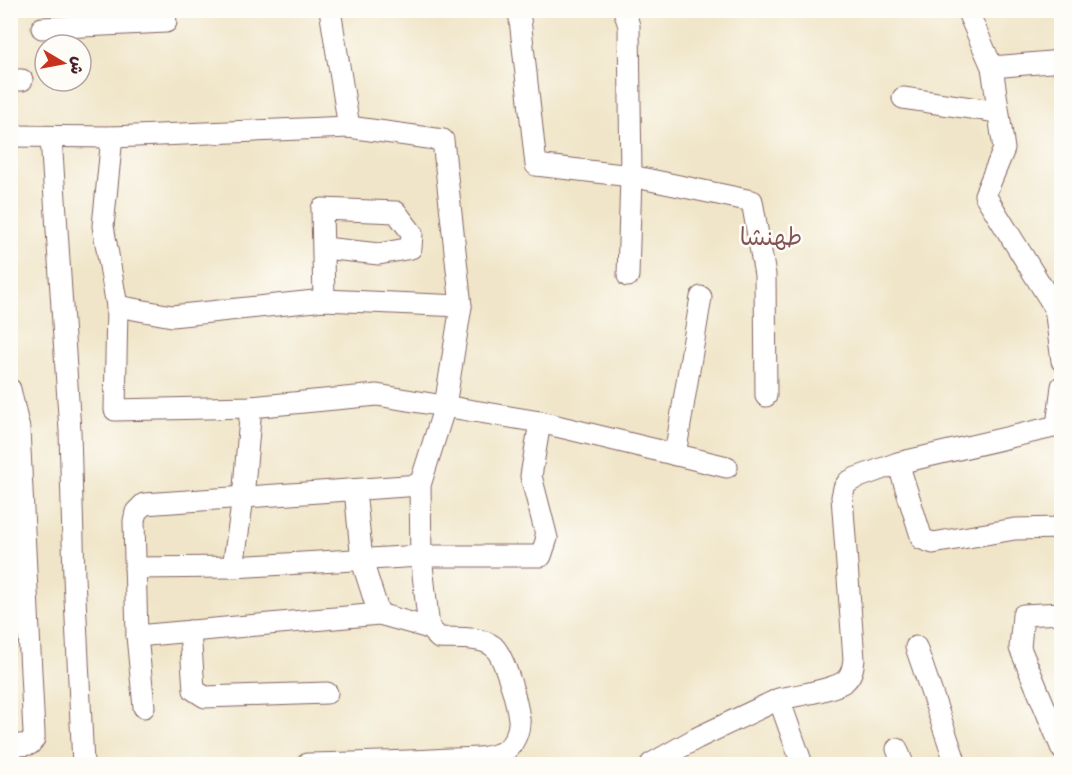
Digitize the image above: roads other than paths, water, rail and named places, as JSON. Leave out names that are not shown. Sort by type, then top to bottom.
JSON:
[{"type":"street","points":[[42,28],[166,22],[164,10]]},
{"type":"street","points":[[330,10],[349,127]]},
{"type":"street","points":[[519,10],[536,165],[631,176],[752,201],[765,275],[765,396]]},
{"type":"street","points":[[624,10],[629,26],[631,176],[628,276]]},
{"type":"street","points":[[967,10],[992,67],[1004,149],[985,195],[1058,306],[1062,361]]},
{"type":"street","points":[[992,67],[1062,61]]},
{"type":"street","points":[[903,98],[998,112]]},
{"type":"street","points":[[10,136],[112,137],[349,127],[443,140],[461,306],[445,406],[420,485],[421,556],[429,628]]},
{"type":"street","points":[[51,137],[70,430],[83,765]]},
{"type":"street","points":[[112,137],[103,226],[117,306],[115,410],[251,407],[377,395],[540,422],[727,467]]},
{"type":"street","points":[[324,248],[324,300]]},
{"type":"street","points":[[675,455],[701,297]]},
{"type":"street","points":[[117,306],[171,316],[324,300],[461,306]]},
{"type":"street","points":[[651,765],[697,738],[779,699],[834,686],[845,681],[853,670],[842,497],[848,483],[856,477],[898,463],[1059,426],[1062,386]]},
{"type":"street","points":[[10,389],[15,429],[18,592],[34,739],[27,745],[10,746]]},
{"type":"street","points":[[233,567],[243,498],[251,407]]},
{"type":"street","points":[[135,568],[233,567],[421,556],[541,556],[547,538],[531,476],[540,422]]},
{"type":"street","points":[[898,463],[922,539],[933,543],[1015,529],[1062,528]]},
{"type":"street","points":[[144,707],[137,636],[135,568],[134,521],[139,507],[144,504],[420,485]]},
{"type":"street","points":[[355,490],[362,561],[379,614]]},
{"type":"street","points":[[137,636],[379,614],[429,628],[439,638],[481,641],[491,645],[500,654],[508,674],[519,720],[513,742],[504,751],[490,755],[406,763],[307,765]]},
{"type":"street","points":[[1060,618],[1023,615],[1020,648],[1062,749]]},
{"type":"street","points":[[190,631],[194,690],[205,697],[327,693]]},
{"type":"street","points":[[916,646],[956,765]]},
{"type":"street","points":[[779,699],[802,765]]},
{"type":"district","name":"طهنشا","points":[[771,237]]}]
